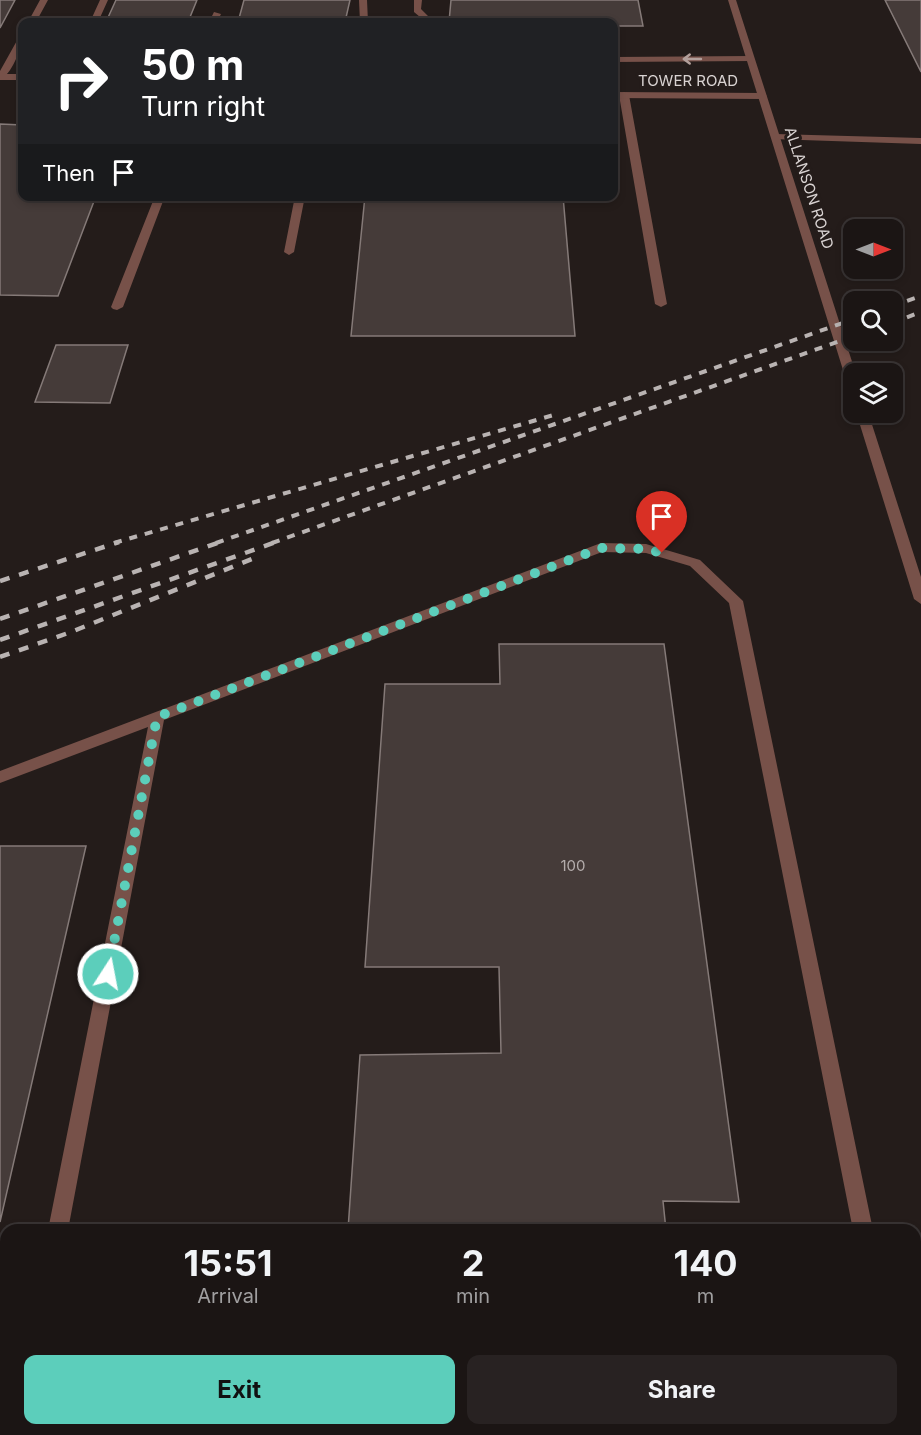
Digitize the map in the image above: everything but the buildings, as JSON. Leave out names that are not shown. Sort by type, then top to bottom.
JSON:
[{"type":"street","points":[[34,18],[44,0]]},
{"type":"street","points":[[96,18],[105,0]]},
{"type":"street","points":[[363,0],[364,18]]},
{"type":"street","points":[[418,0],[417,10],[426,18]]},
{"type":"street","name":"ALLANSON ROAD","points":[[732,0],[847,363]]},
{"type":"street","points":[[215,18],[217,14]]},
{"type":"street","points":[[0,77],[18,46]]},
{"type":"street","name":"TOWER ROAD","points":[[618,60],[750,59]]},
{"type":"street","points":[[0,77],[18,77]]},
{"type":"street","points":[[619,95],[661,304]]},
{"type":"street","name":"TOWER ROAD","points":[[619,95],[762,96]]},
{"type":"street","points":[[775,137],[921,141]]},
{"type":"street","points":[[117,307],[158,201]]},
{"type":"street","points":[[289,252],[299,201]]},
{"type":"street","points":[[865,423],[921,600]]},
{"type":"street","points":[[0,777],[601,548],[646,549],[695,563],[736,601],[862,1224]]},
{"type":"street","points":[[59,1224],[157,717]]},
{"type":"railway","points":[[903,302],[921,296]]},
{"type":"railway","points":[[903,319],[921,312]]},
{"type":"railway","points":[[216,543],[843,323]]},
{"type":"railway","points":[[272,543],[843,340]]},
{"type":"railway","points":[[114,543],[557,414]]},
{"type":"railway","points":[[0,581],[119,542]]},
{"type":"railway","points":[[0,619],[220,542]]},
{"type":"railway","points":[[0,640],[276,542]]},
{"type":"railway","points":[[0,657],[71,632],[252,559]]},
{"type":"route","points":[[108,974],[157,717],[601,548],[646,549],[662,553]]}]
